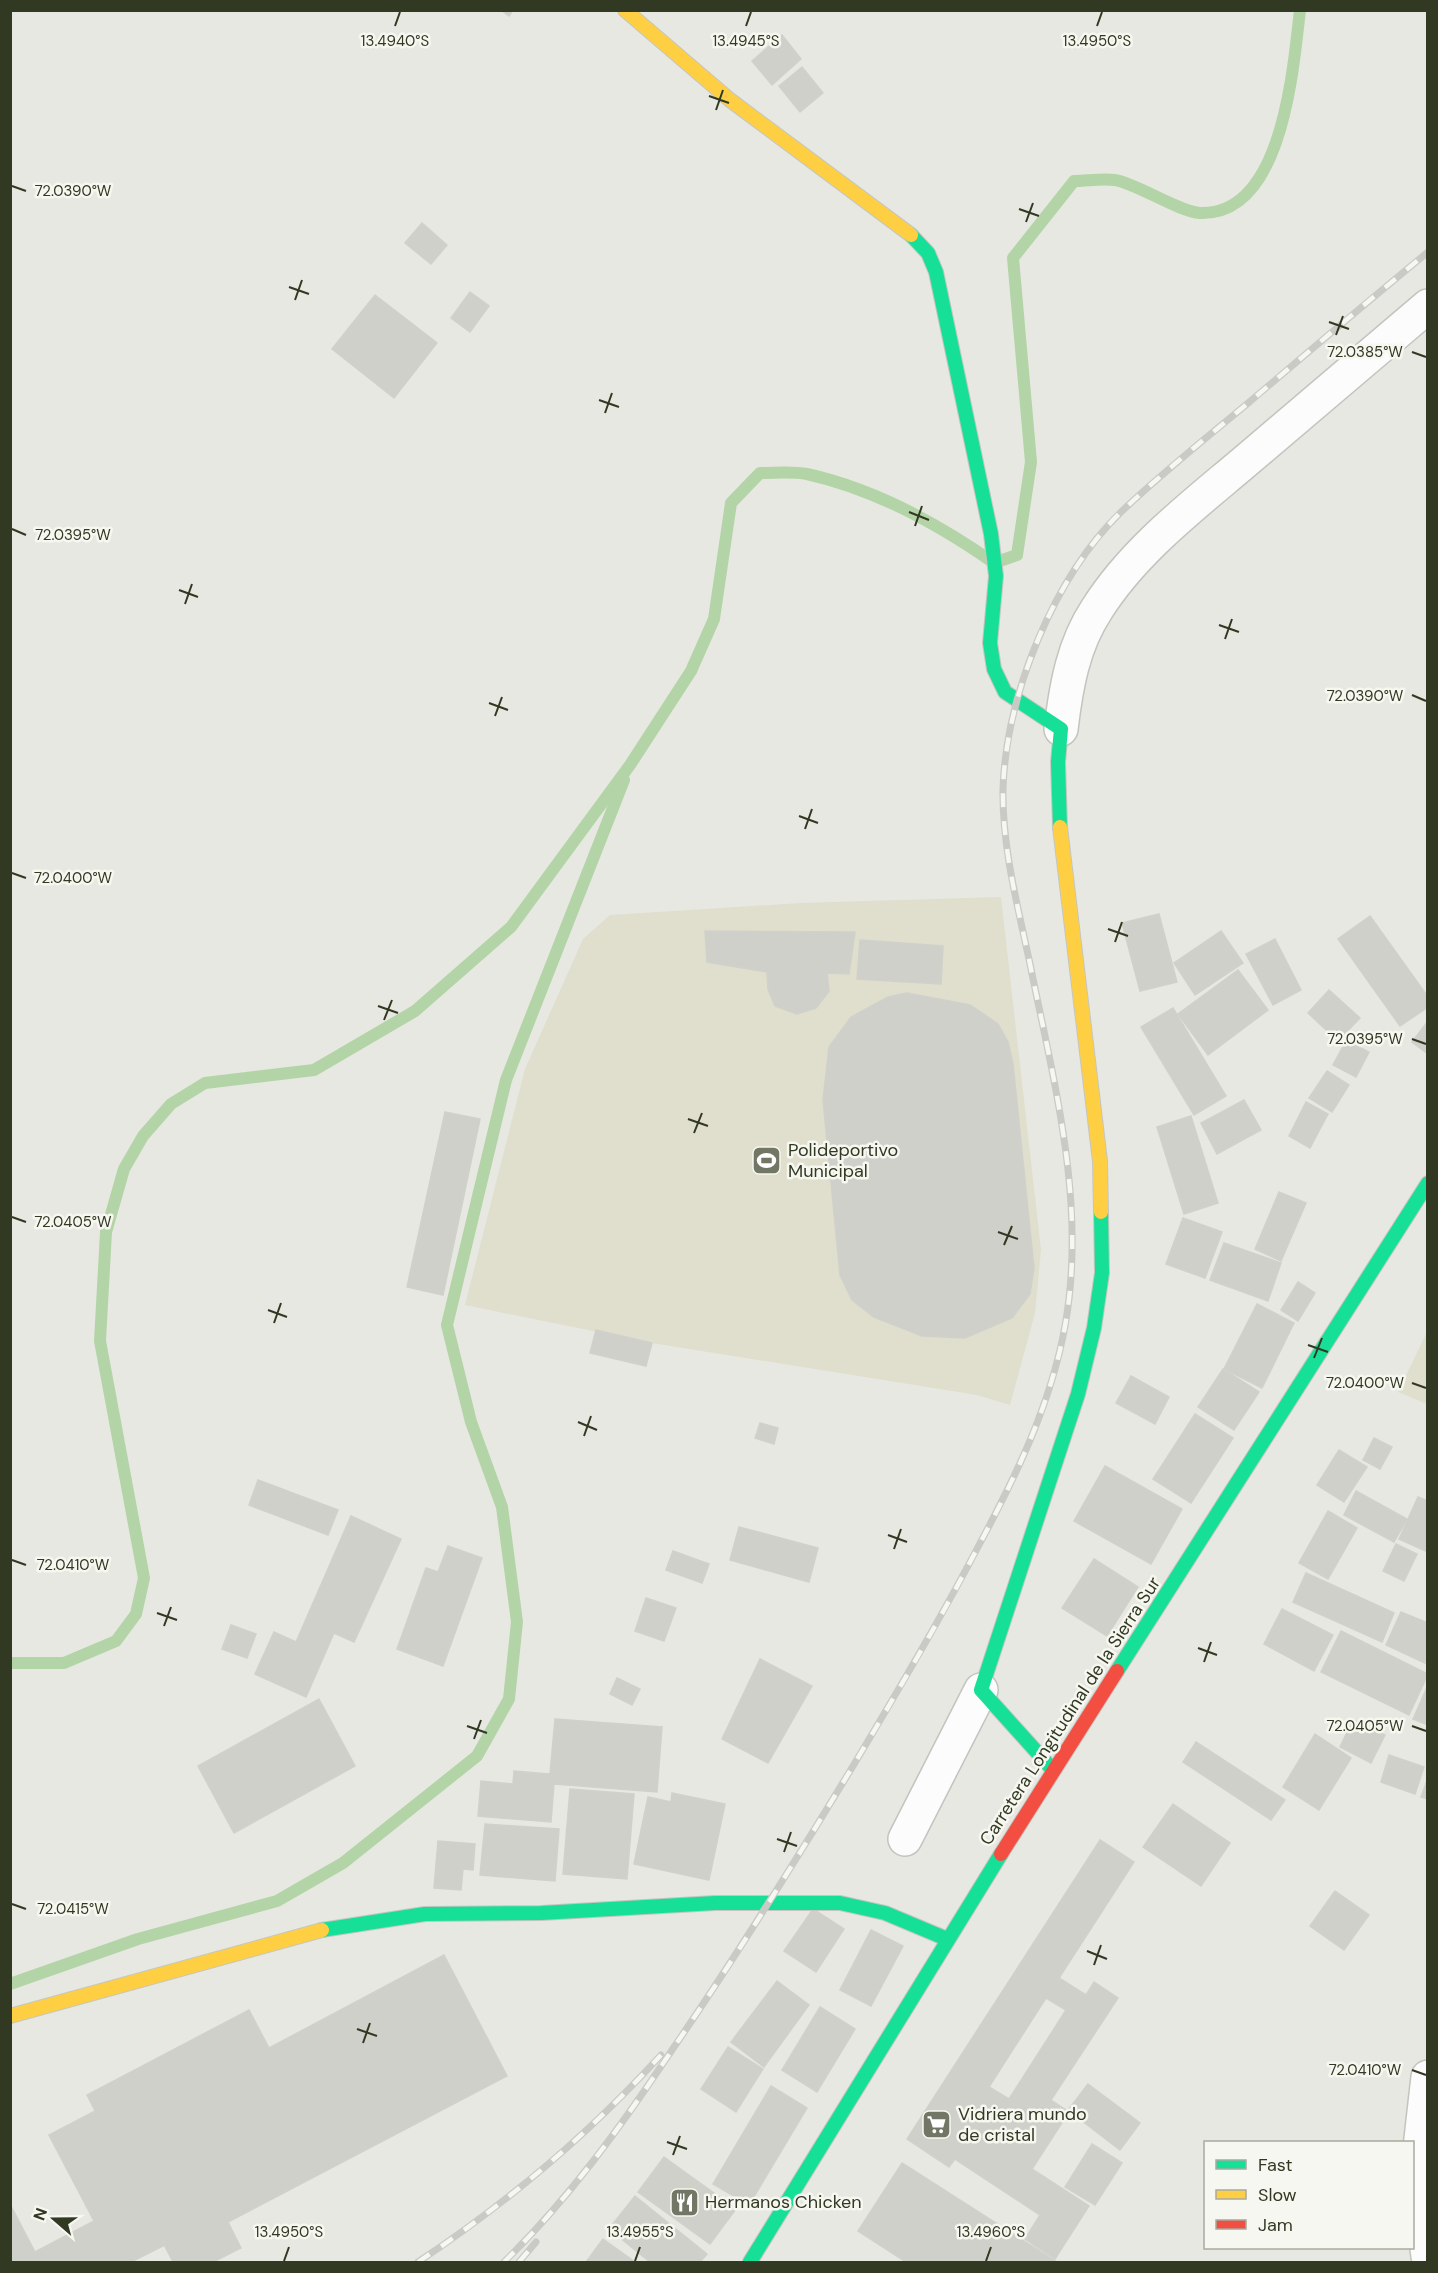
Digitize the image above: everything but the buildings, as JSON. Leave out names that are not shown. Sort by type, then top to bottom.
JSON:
[{"type":"main road","points":[[625,10],[730,100],[915,238],[928,254],[936,272],[992,534],[996,576],[990,643],[994,669],[1005,692],[1061,729],[1058,762],[1059,817],[1101,1161],[1102,1273],[1094,1328],[1078,1394],[981,1690],[1053,1770]]},
{"type":"main road","name":"Carretera Longitudinal de la Sierra Sur","points":[[750,2262],[1053,1770],[1367,1282],[1428,1183]]},
{"type":"main road","points":[[10,2016],[335,1926],[425,1914],[541,1913],[715,1903],[840,1903],[885,1913],[947,1939]]},
{"type":"street","points":[[1061,729],[1067,684],[1079,642],[1096,609],[1127,569],[1202,498],[1428,306]]},
{"type":"street","points":[[905,1839],[981,1690]]},
{"type":"street","points":[[1428,2077],[1417,2174],[1424,2245],[1428,2256]]},
{"type":"shaded area","name":"Polideportivo Municipal","points":[[1001,897],[1041,1250],[1035,1313],[1010,1405],[977,1395],[652,1343],[465,1305],[525,1069],[583,939],[610,915],[801,903]]},
{"type":"shaded area","points":[[1427,1332],[1428,1404],[1398,1392]]},
{"type":"waterway","points":[[10,1663],[64,1663],[116,1641],[136,1614],[144,1578],[100,1341],[106,1232],[124,1169],[143,1136],[171,1104],[205,1083],[314,1070],[415,1011],[511,927],[630,765],[691,671],[714,619],[731,503],[760,473],[801,473],[832,480],[905,509],[950,534],[994,563],[1017,555],[1031,462],[1013,258],[1074,181],[1115,180],[1181,208],[1200,213],[1228,208],[1250,191],[1266,166],[1278,135],[1293,67],[1300,10]]},
{"type":"waterway","points":[[10,1984],[138,1939],[277,1901],[343,1863],[477,1756],[509,1699],[517,1622],[502,1507],[471,1422],[447,1325],[506,1080],[624,780]]},
{"type":"railway","points":[[504,2262],[551,2213],[614,2133],[741,1946],[785,1876],[884,1715],[964,1574],[1019,1466],[1051,1383],[1065,1326],[1071,1280],[1070,1189],[1065,1144],[1049,1054],[1012,877],[1005,833],[1003,789],[1006,753],[1013,715],[1024,677],[1055,603],[1075,569],[1121,512],[1183,457],[1428,252]]},
{"type":"railway","points":[[418,2262],[483,2216],[546,2166],[576,2140],[661,2055]]},
{"type":"railway","points":[[519,2262],[536,2242]]},
{"type":"traffic: fast","points":[[911,235],[928,253],[936,272],[991,534],[996,576],[990,643],[994,669],[1005,692],[1061,729],[1058,762],[1060,827]]},
{"type":"traffic: fast","points":[[1117,1671],[1428,1183]]},
{"type":"traffic: fast","points":[[1053,1770],[981,1690],[1078,1394],[1094,1328],[1102,1273],[1101,1212]]},
{"type":"traffic: fast","points":[[750,2262],[1001,1854]]},
{"type":"traffic: fast","points":[[322,1930],[425,1914],[541,1913],[715,1903],[840,1903],[885,1913],[947,1939]]},
{"type":"traffic: slow","points":[[625,10],[730,100],[911,235]]},
{"type":"traffic: slow","points":[[1060,827],[1100,1161],[1101,1212]]},
{"type":"traffic: slow","points":[[10,2016],[322,1930]]},
{"type":"traffic: jam","points":[[1001,1854],[1117,1671]]},
{"type":"place","name":"Polideportivo Municipal","points":[[767,1160]]},
{"type":"place","name":"Vidriera mundo de cristal","points":[[937,2124]]},
{"type":"place","name":"Hermanos Chicken","points":[[684,2202]]}]
